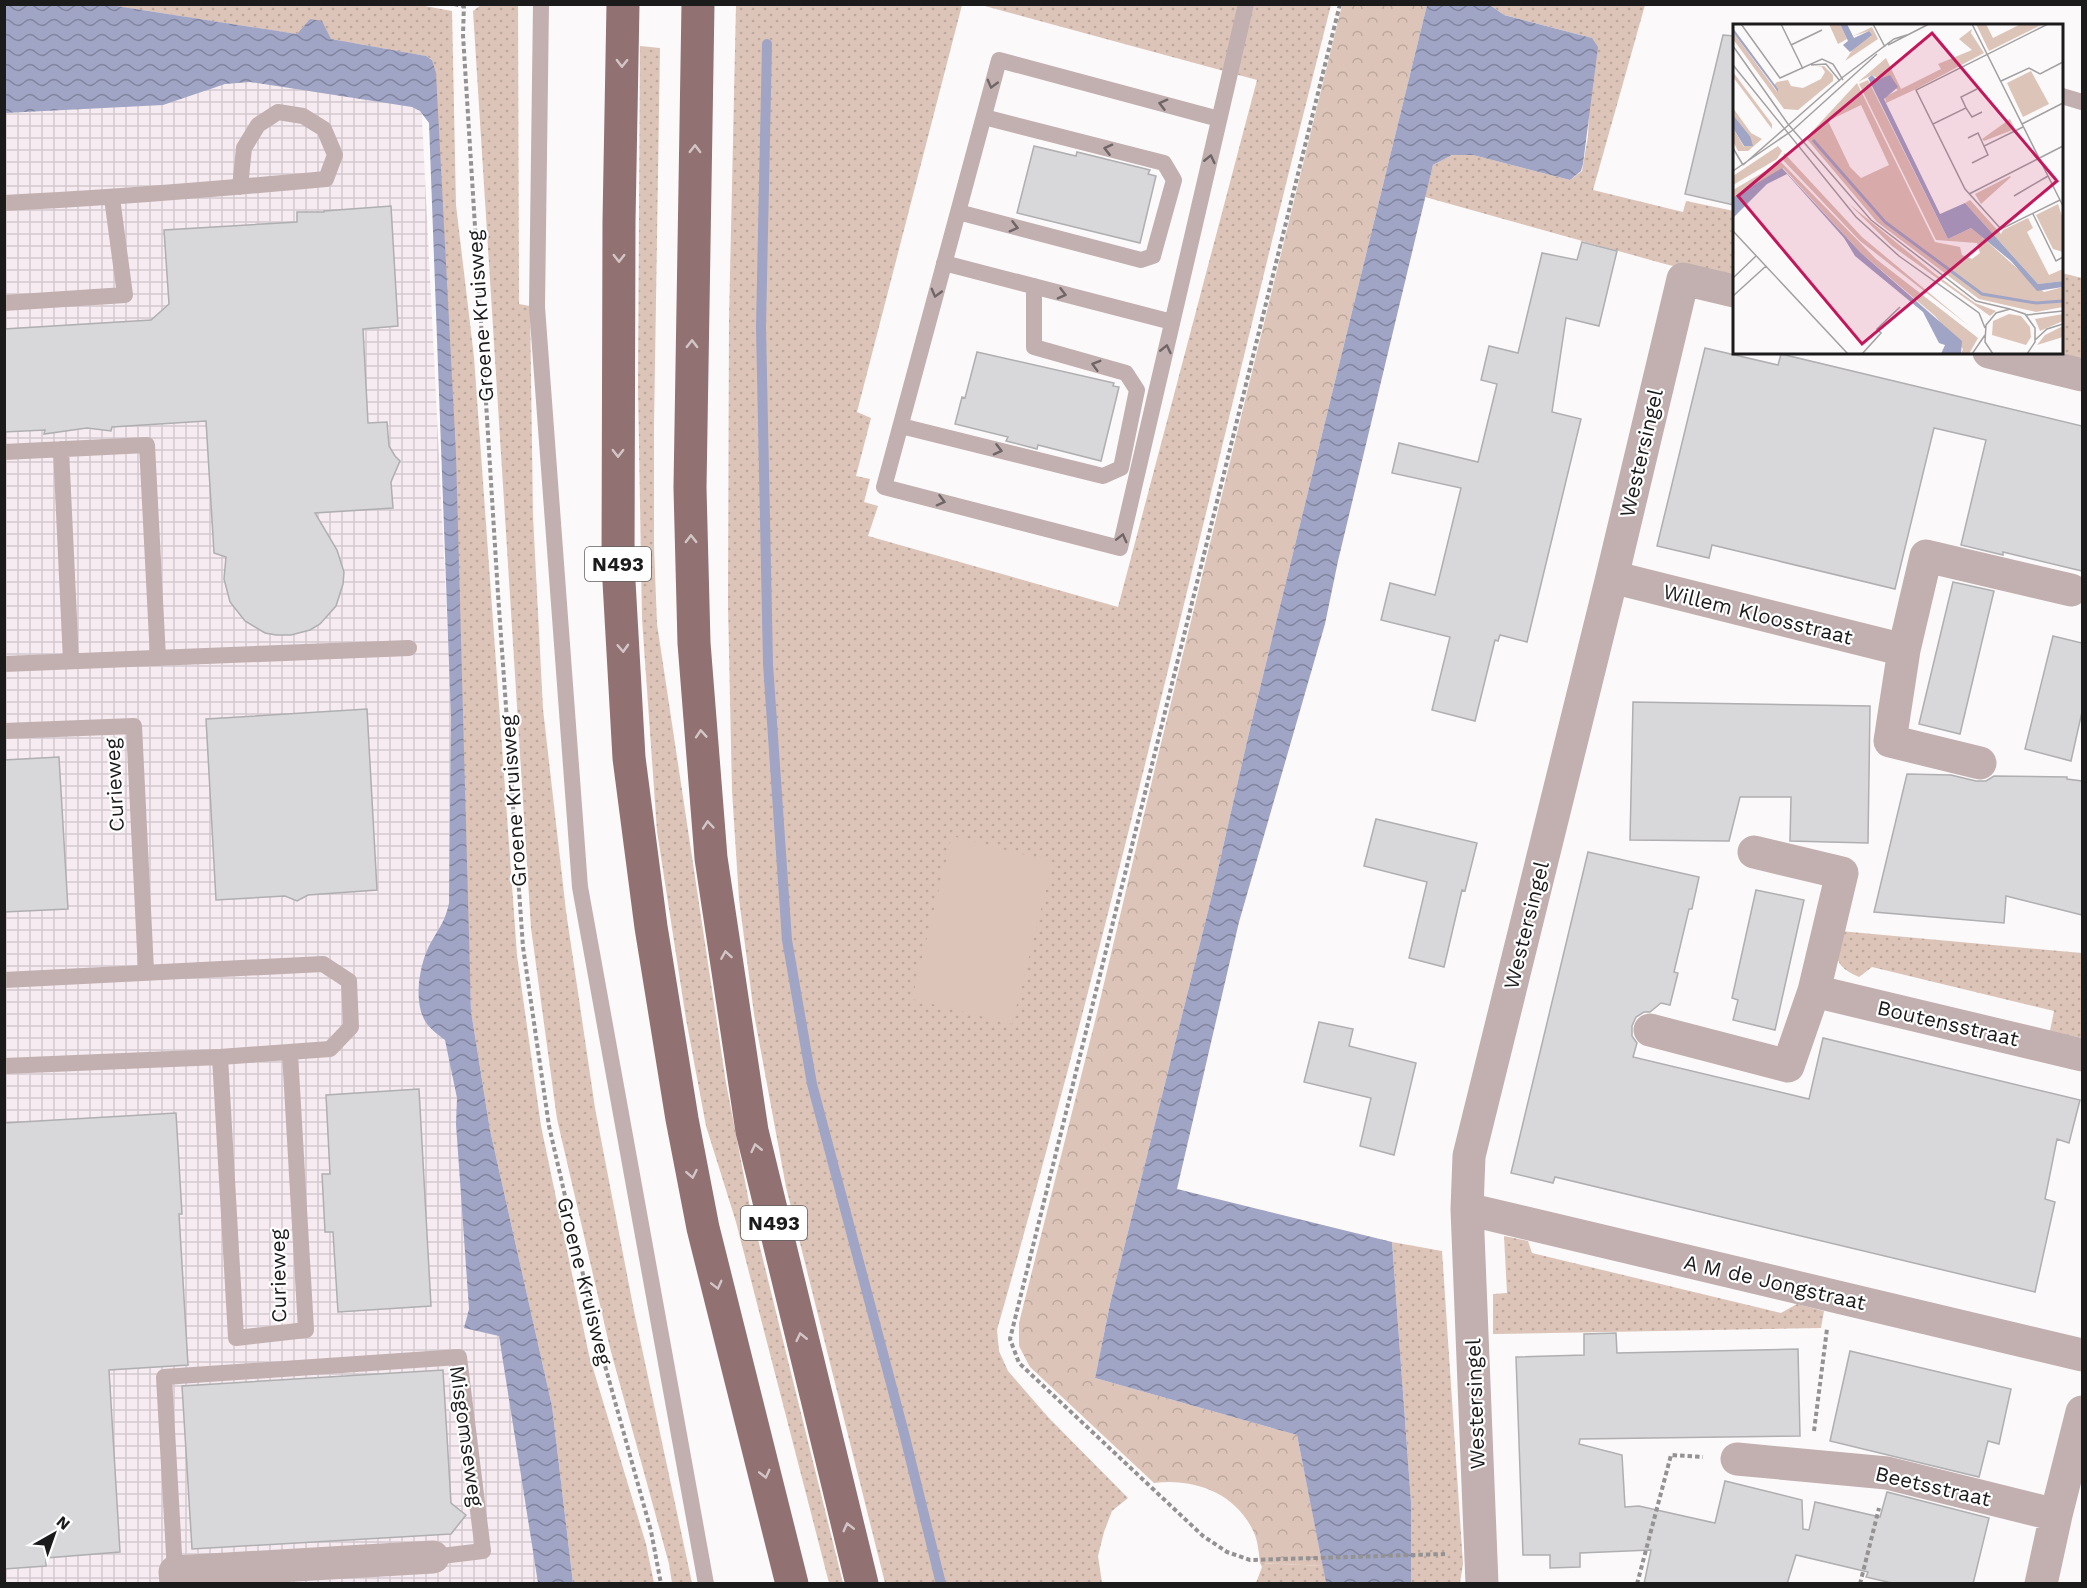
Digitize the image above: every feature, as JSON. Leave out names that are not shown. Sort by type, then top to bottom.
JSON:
[{"type":"main road","name":"N493","points":[[623,4],[619,233],[618,564],[629,758],[651,927],[682,1119],[699,1206],[792,1584]]},
{"type":"main road","name":"N493","points":[[698,4],[690,488],[694,643],[711,858],[753,1131],[862,1584]]},
{"type":"street","name":"Westersingel","points":[[1482,1584],[1467,1209],[1468,1156],[1612,578],[1683,279],[1733,291]]},
{"type":"street","points":[[1997,354],[2082,375]]},
{"type":"street","points":[[1980,763],[1890,741],[1904,650],[1926,556],[2071,590]]},
{"type":"street","name":"Willem Kloosstraat","points":[[1612,578],[1904,650]]},
{"type":"street","points":[[1650,1030],[1788,1066],[1814,991],[1842,873],[1754,852]]},
{"type":"street","name":"Boutensstraat","points":[[1814,991],[2082,1055]]},
{"type":"street","name":"A M de Jongstraat","points":[[1467,1209],[2082,1355]]},
{"type":"street","points":[[2041,1584],[2082,1412]]},
{"type":"street","name":"Beetsstraat","points":[[1737,1459],[1887,1473],[2056,1515]]},
{"type":"street","name":"Misgomseweg","points":[[175,1578],[433,1557]]},
{"type":"lane","points":[[541,4],[537,307],[580,887],[705,1584]]},
{"type":"lane","points":[[1219,119],[999,60],[884,487],[1120,548],[1246,4]]},
{"type":"lane","points":[[2063,97],[2082,102]]},
{"type":"lane","points":[[4,203],[112,198],[240,187],[326,179],[335,155],[324,129],[303,116],[278,112],[258,125],[244,148],[240,187]]},
{"type":"lane","points":[[958,212],[1141,260],[1153,256],[1171,191],[1174,180],[1164,163],[984,117]]},
{"type":"lane","points":[[4,303],[125,295],[112,198]]},
{"type":"lane","points":[[944,263],[1172,322]]},
{"type":"lane","points":[[901,426],[1103,476],[1120,468],[1137,390],[1126,373],[1034,347],[1034,286]]},
{"type":"lane","points":[[4,452],[147,445],[158,658]]},
{"type":"lane","points":[[61,449],[71,661]]},
{"type":"lane","points":[[4,664],[410,648]]},
{"type":"lane","name":"Curieweg","points":[[4,731],[134,726],[146,971]]},
{"type":"lane","points":[[4,980],[323,963],[349,981],[351,1027],[330,1049],[220,1057],[4,1066]]},
{"type":"lane","name":"Curieweg","points":[[220,1057],[236,1338],[306,1330],[290,1053]]},
{"type":"lane","name":"Misgomseweg","points":[[175,1578],[164,1377],[459,1357],[483,1551],[433,1557]]},
{"type":"path","points":[[454,4],[464,5]]},
{"type":"path","points":[[1340,4],[1010,1339],[1019,1363],[1203,1536],[1227,1552],[1250,1560],[1426,1555]]},
{"type":"path","name":"Groene Kruisweg","points":[[464,5],[463,35],[498,594],[524,947],[549,1126],[600,1344],[651,1531],[661,1584]]},
{"type":"path","points":[[1810,1466],[1831,1295]]},
{"type":"path","points":[[1637,1584],[1671,1455],[1737,1459]]},
{"type":"path","points":[[1860,1584],[1887,1473]]},
{"type":"shaded area","points":[[5,5],[413,5],[420,78],[466,996],[556,1583],[5,1584]]},
{"type":"green space","points":[[414,4],[452,11],[456,205],[474,357],[517,955],[541,1126],[589,1355],[646,1544],[654,1583],[573,1583],[552,1406],[490,1130],[471,1011],[432,60],[426,56],[331,39],[310,19],[297,34],[110,5]]},
{"type":"green space","points":[[481,5],[518,5],[519,304],[530,306],[533,516],[543,709],[566,911],[595,1108],[634,1311],[692,1583],[672,1583],[669,1564],[610,1348],[557,1119],[531,928],[473,11]]},
{"type":"green space","points":[[736,5],[962,5],[857,412],[871,418],[856,476],[870,479],[864,502],[878,506],[868,536],[1118,607],[1257,80],[981,5],[1331,5],[1128,834],[1043,1165],[997,1330],[999,1351],[1008,1371],[1048,1417],[1128,1498],[1112,1511],[1104,1532],[1098,1556],[1102,1583],[885,1583],[786,1187],[754,1014],[739,899],[732,791],[728,605],[729,320]]},
{"type":"green space","points":[[1342,5],[1427,5],[1248,737],[1213,891],[1110,1304],[1095,1378],[1297,1435],[1323,1566],[1260,1563],[1258,1545],[1248,1521],[1227,1499],[1200,1486],[1170,1482],[1154,1483],[1030,1367],[1019,1346],[1019,1323],[1097,1013]]},
{"type":"green space","points":[[1490,5],[1645,5],[1593,190],[1683,212],[1686,201],[1733,211],[1733,281],[1425,197],[1433,165],[1452,155],[1473,155],[1570,180],[1582,171],[1588,136],[1592,38],[1504,15]]},
{"type":"green space","points":[[640,46],[660,48],[654,426],[654,547],[657,624],[726,1083],[750,1207],[843,1583],[829,1583],[736,1222],[706,1126],[686,1019],[657,831],[642,619],[638,387]]},
{"type":"green space","points":[[2063,273],[2082,278],[2082,359],[2057,354],[2063,354]]},
{"type":"green space","points":[[952,836],[1053,862],[1012,1024],[912,999]]},
{"type":"green space","points":[[1840,931],[2082,953],[2082,1038],[2050,1031],[2054,1011],[1872,967],[1859,977],[1844,969],[1838,960],[1837,948]]},
{"type":"green space","points":[[1504,1236],[1528,1241],[1532,1253],[1781,1313],[1797,1304],[1824,1311],[1821,1328],[1493,1334],[1493,1294],[1507,1293]]},
{"type":"green space","points":[[1392,1242],[1442,1251],[1463,1564],[1460,1583],[1411,1583],[1411,1502]]},
{"type":"green space","points":[[1260,1563],[1323,1566],[1326,1583],[1256,1583],[1262,1567]]},
{"type":"water","points":[[5,4],[110,5],[297,34],[310,19],[322,21],[331,39],[426,56],[432,60],[436,73],[456,454],[471,1011],[490,1130],[552,1406],[573,1583],[538,1583],[499,1336],[464,1328],[469,1309],[456,1124],[457,1098],[445,1040],[427,1024],[419,1002],[420,976],[424,960],[449,903],[451,717],[429,123],[420,111],[412,107],[250,82],[225,84],[163,105],[5,113]]},
{"type":"water","points":[[1427,5],[1490,5],[1504,15],[1592,38],[1598,47],[1583,164],[1581,171],[1570,180],[1473,155],[1452,155],[1433,165],[1325,624],[1239,922],[1177,1189],[1392,1242],[1411,1502],[1411,1583],[1326,1583],[1297,1435],[1095,1378],[1110,1304],[1213,891],[1248,737]]},
{"type":"building","points":[[1723,35],[1733,36],[1733,205],[1685,194]]},
{"type":"building","points":[[1034,146],[1076,156],[1077,152],[1150,170],[1148,174],[1156,176],[1140,243],[1017,213]]},
{"type":"building","points":[[391,206],[398,326],[363,329],[368,423],[387,422],[389,446],[400,461],[391,482],[393,508],[315,513],[337,550],[344,572],[336,606],[320,624],[310,630],[291,635],[265,633],[245,621],[230,602],[224,579],[226,557],[214,553],[206,421],[112,427],[111,431],[87,428],[44,434],[45,430],[4,432],[4,329],[151,320],[169,304],[164,230],[297,222],[297,212]]},
{"type":"building","points":[[1582,242],[1617,251],[1599,326],[1566,318],[1552,412],[1581,419],[1527,642],[1500,635],[1498,641],[1495,640],[1475,721],[1432,710],[1450,637],[1381,620],[1390,583],[1435,595],[1461,488],[1392,473],[1399,443],[1478,462],[1497,384],[1481,380],[1489,346],[1518,353],[1542,253],[1577,260]]},
{"type":"building","points":[[1705,348],[1778,365],[1781,354],[2082,426],[2082,571],[2003,552],[2003,555],[1961,545],[1986,440],[1934,428],[1895,589],[1712,545],[1709,558],[1657,546]]},
{"type":"building","points":[[977,352],[1114,383],[1113,386],[1119,387],[1101,461],[1038,445],[1037,449],[1006,441],[1008,437],[955,424],[962,397],[965,398]]},
{"type":"building","points":[[1953,582],[1994,591],[1960,734],[1919,724]]},
{"type":"building","points":[[2053,636],[2082,643],[2082,712],[2071,761],[2025,749]]},
{"type":"building","points":[[1633,702],[1870,706],[1868,843],[1790,841],[1791,797],[1740,797],[1729,841],[1630,840]]},
{"type":"building","points":[[367,709],[377,890],[308,895],[297,901],[285,896],[216,900],[206,719]]},
{"type":"building","points":[[59,757],[68,909],[4,912],[4,760]]},
{"type":"building","points":[[1907,774],[1951,775],[1976,781],[1986,781],[1994,776],[2067,777],[2067,779],[2082,781],[2082,915],[2006,896],[2004,923],[1874,912]]},
{"type":"building","points":[[1376,819],[1477,843],[1465,891],[1462,890],[1444,967],[1409,958],[1427,882],[1364,866]]},
{"type":"building","points":[[1588,852],[1699,877],[1674,972],[1678,973],[1670,1005],[1661,1003],[1650,1012],[1644,1012],[1636,1017],[1632,1026],[1632,1036],[1637,1043],[1633,1057],[1809,1099],[1823,1038],[2080,1100],[2069,1143],[2057,1139],[2045,1199],[2055,1202],[2035,1292],[1555,1177],[1553,1183],[1511,1173]]},
{"type":"building","points":[[1756,890],[1804,900],[1775,1030],[1733,1020],[1738,1000],[1732,998]]},
{"type":"building","points":[[1319,1022],[1353,1029],[1349,1046],[1416,1063],[1394,1155],[1360,1146],[1371,1098],[1304,1082]]},
{"type":"building","points":[[419,1089],[431,1306],[338,1312],[333,1232],[325,1232],[322,1174],[330,1174],[326,1095]]},
{"type":"building","points":[[176,1113],[182,1214],[179,1214],[188,1365],[109,1370],[120,1552],[46,1558],[46,1566],[4,1569],[4,1123]]},
{"type":"building","points":[[1616,1333],[1617,1353],[1798,1349],[1800,1436],[1580,1439],[1579,1444],[1622,1455],[1625,1507],[1639,1506],[1715,1523],[1725,1481],[1802,1500],[1803,1529],[1809,1530],[1815,1502],[1880,1517],[1887,1492],[1989,1518],[1973,1584],[1896,1584],[1866,1577],[1868,1572],[1796,1555],[1787,1584],[1644,1584],[1651,1550],[1580,1553],[1580,1567],[1550,1568],[1550,1555],[1523,1555],[1516,1357],[1584,1355],[1584,1334]]},
{"type":"building","points":[[1850,1351],[2011,1389],[1999,1444],[1988,1441],[1979,1477],[1830,1441]]},
{"type":"building","points":[[443,1370],[451,1503],[466,1515],[451,1534],[192,1549],[182,1386]]},
{"type":"waterway","points":[[767,44],[761,327],[768,664],[787,940],[812,1084],[904,1433],[941,1584]]}]
